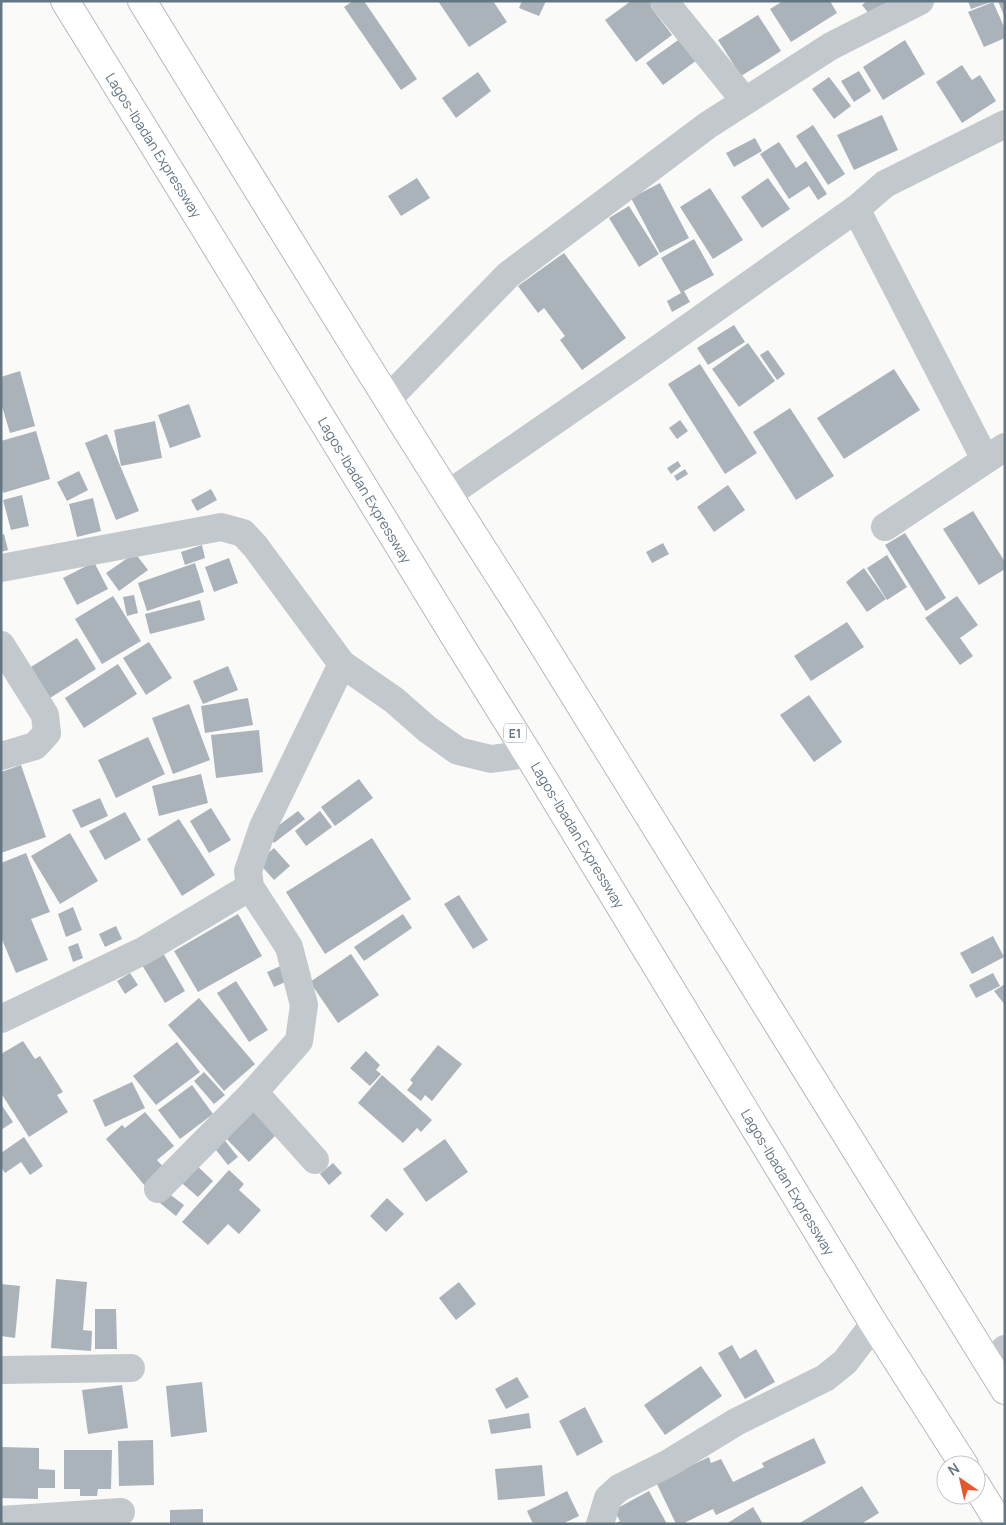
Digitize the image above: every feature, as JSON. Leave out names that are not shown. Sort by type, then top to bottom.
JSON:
[{"type":"highway","name":"Lagos-Ibadan Expressway","points":[[65,1],[528,754],[874,1324],[958,1455]]},
{"type":"highway","points":[[142,1],[447,495],[997,1357],[1005,1390]]},
{"type":"highway","points":[[986,1501],[1000,1524]]},
{"type":"street","points":[[664,1],[745,101]]},
{"type":"street","points":[[388,399],[508,275],[708,125],[831,46],[920,1]]},
{"type":"street","points":[[447,495],[856,209],[885,184],[1005,124]]},
{"type":"street","points":[[856,209],[995,453],[886,527]]},
{"type":"street","points":[[1,568],[221,527],[243,533],[342,664],[394,700],[427,729],[458,751],[491,759],[528,754]]},
{"type":"street","points":[[1,645],[45,715],[47,733],[35,746],[1,756]]},
{"type":"street","points":[[158,1189],[254,1092],[299,1041],[304,1005],[290,947],[250,887],[248,871],[263,827],[342,664]]},
{"type":"street","points":[[1,1018],[143,951],[250,887]]},
{"type":"street","points":[[254,1092],[315,1160]]},
{"type":"street","points":[[600,1524],[608,1498],[619,1488],[669,1463],[736,1422],[825,1378],[845,1362],[874,1324]]},
{"type":"street","points":[[1,1370],[131,1368]]},
{"type":"street","points":[[1,1520],[121,1512]]},
{"type":"building","points":[[353,1],[364,1],[417,79],[401,90],[344,7]]},
{"type":"building","points":[[438,1],[493,1],[507,22],[469,47]]},
{"type":"building","points":[[522,1],[546,1],[539,16],[519,8]]},
{"type":"building","points":[[631,1],[654,1],[655,3],[651,7],[672,35],[636,62],[605,20]]},
{"type":"building","points":[[783,1],[830,1],[837,13],[791,42],[770,9]]},
{"type":"building","points":[[867,1],[887,1],[890,5],[873,19],[862,5]]},
{"type":"building","points":[[968,1],[991,1],[991,2],[971,9]]},
{"type":"building","points":[[998,1],[1005,1],[1005,18]]},
{"type":"building","points":[[993,2],[1005,29],[1005,38],[984,47],[968,12]]},
{"type":"building","points":[[758,15],[781,51],[741,76],[718,40]]},
{"type":"building","points":[[681,38],[697,60],[663,85],[646,63]]},
{"type":"building","points":[[905,40],[925,74],[883,100],[863,67]]},
{"type":"building","points":[[962,65],[972,80],[980,75],[996,101],[962,123],[936,82]]},
{"type":"building","points":[[859,71],[871,91],[854,102],[841,81]]},
{"type":"building","points":[[478,72],[491,91],[456,118],[442,98]]},
{"type":"building","points":[[829,77],[851,106],[834,119],[812,89]]},
{"type":"building","points":[[882,115],[898,150],[854,170],[837,135]]},
{"type":"building","points":[[813,125],[845,174],[828,185],[796,136]]},
{"type":"building","points":[[755,138],[762,151],[734,167],[726,153]]},
{"type":"building","points":[[779,142],[796,168],[806,161],[827,194],[818,200],[809,186],[789,199],[760,154]]},
{"type":"building","points":[[417,178],[430,198],[401,216],[388,196]]},
{"type":"building","points":[[768,178],[790,209],[762,228],[741,197]]},
{"type":"building","points":[[660,183],[689,238],[660,253],[631,198]]},
{"type":"building","points":[[710,188],[743,240],[713,259],[680,207]]},
{"type":"building","points":[[629,206],[659,254],[639,267],[609,218]]},
{"type":"building","points":[[694,239],[714,275],[684,291],[690,302],[672,312],[667,301],[681,293],[661,258]]},
{"type":"building","points":[[564,253],[626,338],[582,370],[560,340],[565,336],[544,308],[538,313],[518,286]]},
{"type":"building","points":[[734,325],[745,342],[708,365],[697,348]]},
{"type":"building","points":[[748,343],[775,381],[739,407],[712,369]]},
{"type":"building","points":[[768,350],[785,374],[777,380],[760,355]]},
{"type":"building","points":[[700,364],[757,453],[725,474],[668,384]]},
{"type":"building","points":[[894,369],[920,410],[844,459],[817,418]]},
{"type":"building","points":[[20,371],[35,426],[10,433],[1,403],[1,377]]},
{"type":"building","points":[[189,404],[201,437],[170,448],[158,415]]},
{"type":"building","points":[[790,408],[834,476],[796,500],[753,432]]},
{"type":"building","points":[[680,420],[688,431],[677,439],[669,428]]},
{"type":"building","points":[[155,421],[162,458],[121,466],[114,430]]},
{"type":"building","points":[[36,431],[50,479],[3,493],[1,487],[1,441]]},
{"type":"building","points":[[107,434],[139,511],[116,520],[85,443]]},
{"type":"building","points":[[678,461],[681,466],[671,474],[667,468]]},
{"type":"building","points":[[685,469],[688,474],[677,481],[674,476]]},
{"type":"building","points":[[79,471],[88,490],[67,501],[57,482]]},
{"type":"building","points":[[728,485],[745,510],[714,532],[697,507]]},
{"type":"building","points":[[211,489],[217,500],[197,511],[191,500]]},
{"type":"building","points":[[22,495],[29,526],[11,530],[3,500]]},
{"type":"building","points":[[93,498],[101,531],[77,537],[69,504]]},
{"type":"building","points":[[973,511],[1005,562],[1005,569],[979,585],[943,529]]},
{"type":"building","points":[[905,533],[946,598],[926,611],[885,545]]},
{"type":"building","points":[[4,534],[8,550],[1,552],[1,535]]},
{"type":"building","points":[[663,543],[669,554],[652,563],[646,552]]},
{"type":"building","points":[[202,545],[205,558],[185,565],[181,552]]},
{"type":"building","points":[[135,553],[148,570],[119,591],[106,573]]},
{"type":"building","points":[[887,555],[907,587],[887,600],[867,568]]},
{"type":"building","points":[[229,558],[238,583],[214,592],[205,567]]},
{"type":"building","points":[[94,562],[108,589],[77,605],[63,578]]},
{"type":"building","points":[[195,563],[204,592],[147,611],[138,583]]},
{"type":"building","points":[[864,568],[886,599],[867,612],[846,582]]},
{"type":"building","points":[[134,595],[138,613],[127,616],[123,597]]},
{"type":"building","points":[[113,596],[141,641],[102,664],[75,619]]},
{"type":"building","points":[[957,596],[978,625],[960,638],[973,656],[960,665],[925,618]]},
{"type":"building","points":[[200,600],[205,620],[150,634],[145,614]]},
{"type":"building","points":[[847,622],[864,647],[811,681],[794,656]]},
{"type":"building","points":[[77,638],[96,669],[50,698],[31,667]]},
{"type":"building","points":[[149,642],[172,678],[146,695],[123,658]]},
{"type":"building","points":[[118,664],[137,694],[84,728],[65,698]]},
{"type":"building","points":[[228,666],[238,690],[203,704],[193,681]]},
{"type":"building","points":[[809,695],[842,742],[814,762],[780,715]]},
{"type":"building","points":[[248,698],[253,725],[205,733],[201,706]]},
{"type":"building","points":[[189,704],[210,760],[173,774],[152,718]]},
{"type":"building","points":[[259,730],[263,772],[216,778],[211,735]]},
{"type":"building","points":[[148,737],[165,774],[116,798],[98,760]]},
{"type":"building","points":[[21,765],[46,837],[1,853],[1,772]]},
{"type":"building","points":[[201,774],[208,803],[159,816],[152,786]]},
{"type":"building","points":[[359,779],[373,798],[335,826],[321,807]]},
{"type":"building","points":[[100,798],[108,816],[81,828],[72,810]]},
{"type":"building","points":[[211,808],[231,840],[209,853],[190,821]]},
{"type":"building","points":[[298,811],[305,819],[274,843],[267,834]]},
{"type":"building","points":[[320,811],[332,827],[306,846],[295,831]]},
{"type":"building","points":[[125,812],[141,840],[105,860],[89,831]]},
{"type":"building","points":[[179,819],[215,875],[182,896],[147,839]]},
{"type":"building","points":[[70,833],[98,881],[60,904],[31,856]]},
{"type":"building","points":[[372,838],[411,899],[325,954],[286,892]]},
{"type":"building","points":[[274,848],[290,866],[274,880],[258,862]]},
{"type":"building","points":[[26,853],[50,912],[31,919],[48,960],[16,973],[1,937],[1,863]]},
{"type":"building","points":[[459,895],[488,940],[473,949],[444,904]]},
{"type":"building","points":[[73,907],[82,930],[66,937],[58,914]]},
{"type":"building","points":[[238,914],[262,956],[198,992],[174,951]]},
{"type":"building","points":[[403,914],[412,928],[364,961],[354,947]]},
{"type":"building","points":[[116,926],[122,939],[105,947],[99,934]]},
{"type":"building","points":[[993,936],[1004,957],[972,974],[960,953]]},
{"type":"building","points":[[78,943],[83,958],[73,962],[68,947]]},
{"type":"building","points":[[163,953],[185,991],[165,1003],[142,965]]},
{"type":"building","points":[[351,954],[379,995],[338,1023],[310,982]]},
{"type":"building","points":[[283,965],[290,980],[274,987],[267,972]]},
{"type":"building","points":[[130,973],[138,985],[125,994],[117,981]]},
{"type":"building","points":[[993,973],[1000,986],[976,998],[969,985]]},
{"type":"building","points":[[236,981],[268,1030],[249,1042],[217,993]]},
{"type":"building","points":[[1005,984],[1005,1005],[994,991]]},
{"type":"building","points":[[199,998],[255,1064],[224,1091],[168,1025]]},
{"type":"building","points":[[23,1041],[35,1059],[40,1056],[63,1092],[57,1095],[68,1112],[29,1137],[1,1093],[1,1054]]},
{"type":"building","points":[[177,1042],[200,1072],[156,1105],[133,1076]]},
{"type":"building","points":[[438,1045],[462,1064],[432,1101],[425,1095],[421,1101],[407,1090],[413,1083],[410,1080]]},
{"type":"building","points":[[366,1051],[380,1065],[376,1070],[381,1074],[370,1086],[350,1068]]},
{"type":"building","points":[[204,1072],[225,1095],[214,1104],[194,1081]]},
{"type":"building","points":[[382,1075],[432,1120],[421,1132],[417,1128],[403,1143],[358,1103]]},
{"type":"building","points":[[132,1082],[145,1108],[105,1127],[93,1100]]},
{"type":"building","points":[[192,1085],[213,1114],[180,1139],[158,1110]]},
{"type":"building","points":[[1,1104],[13,1122],[1,1130]]},
{"type":"building","points":[[250,1106],[277,1134],[249,1162],[221,1133]]},
{"type":"building","points":[[145,1112],[174,1146],[157,1160],[165,1169],[145,1186],[106,1139],[122,1125],[125,1128]]},
{"type":"building","points":[[24,1137],[43,1166],[30,1175],[21,1162],[5,1173],[1,1167],[1,1153]]},
{"type":"building","points":[[222,1137],[238,1157],[228,1165],[212,1145]]},
{"type":"building","points":[[445,1139],[468,1172],[426,1202],[403,1169]]},
{"type":"building","points":[[193,1162],[213,1181],[198,1197],[177,1179]]},
{"type":"building","points":[[333,1163],[342,1173],[329,1185],[320,1174]]},
{"type":"building","points":[[229,1170],[244,1184],[239,1190],[261,1210],[239,1234],[228,1224],[208,1245],[182,1222]]},
{"type":"building","points":[[168,1193],[184,1205],[176,1216],[160,1203]]},
{"type":"building","points":[[387,1198],[404,1214],[386,1232],[370,1216]]},
{"type":"building","points":[[56,1279],[87,1282],[83,1330],[92,1331],[91,1351],[51,1348]]},
{"type":"building","points":[[459,1282],[476,1304],[456,1320],[439,1298]]},
{"type":"building","points":[[1,1284],[20,1286],[15,1338],[1,1336]]},
{"type":"building","points":[[95,1309],[116,1309],[117,1349],[95,1349]]},
{"type":"building","points":[[732,1345],[740,1359],[756,1349],[775,1382],[745,1399],[718,1353]]},
{"type":"building","points":[[701,1366],[722,1396],[665,1435],[644,1405]]},
{"type":"building","points":[[517,1377],[529,1397],[506,1409],[495,1389]]},
{"type":"building","points":[[202,1382],[207,1432],[171,1437],[166,1386]]},
{"type":"building","points":[[122,1385],[128,1428],[88,1434],[82,1390]]},
{"type":"building","points":[[585,1407],[603,1442],[577,1456],[559,1421]]},
{"type":"building","points":[[529,1413],[531,1428],[491,1434],[488,1420]]},
{"type":"building","points":[[814,1438],[826,1463],[716,1515],[713,1509],[682,1524],[676,1524],[656,1482],[709,1457],[711,1463],[721,1459],[733,1482],[764,1467],[762,1463]]},
{"type":"building","points":[[153,1440],[154,1485],[119,1486],[118,1441]]},
{"type":"building","points":[[1,1447],[39,1448],[39,1469],[55,1470],[55,1488],[38,1488],[38,1499],[1,1498]]},
{"type":"building","points":[[64,1450],[112,1450],[111,1489],[98,1489],[97,1496],[80,1496],[80,1489],[64,1489]]},
{"type":"building","points":[[542,1465],[545,1496],[498,1500],[495,1469]]},
{"type":"building","points":[[862,1486],[879,1513],[861,1524],[798,1524]]},
{"type":"building","points":[[567,1491],[579,1516],[562,1524],[533,1524],[527,1511]]},
{"type":"building","points":[[649,1491],[667,1524],[615,1524],[620,1521],[614,1510]]},
{"type":"building","points":[[753,1507],[763,1524],[726,1524]]},
{"type":"building","points":[[203,1509],[203,1524],[170,1524],[170,1510]]}]
